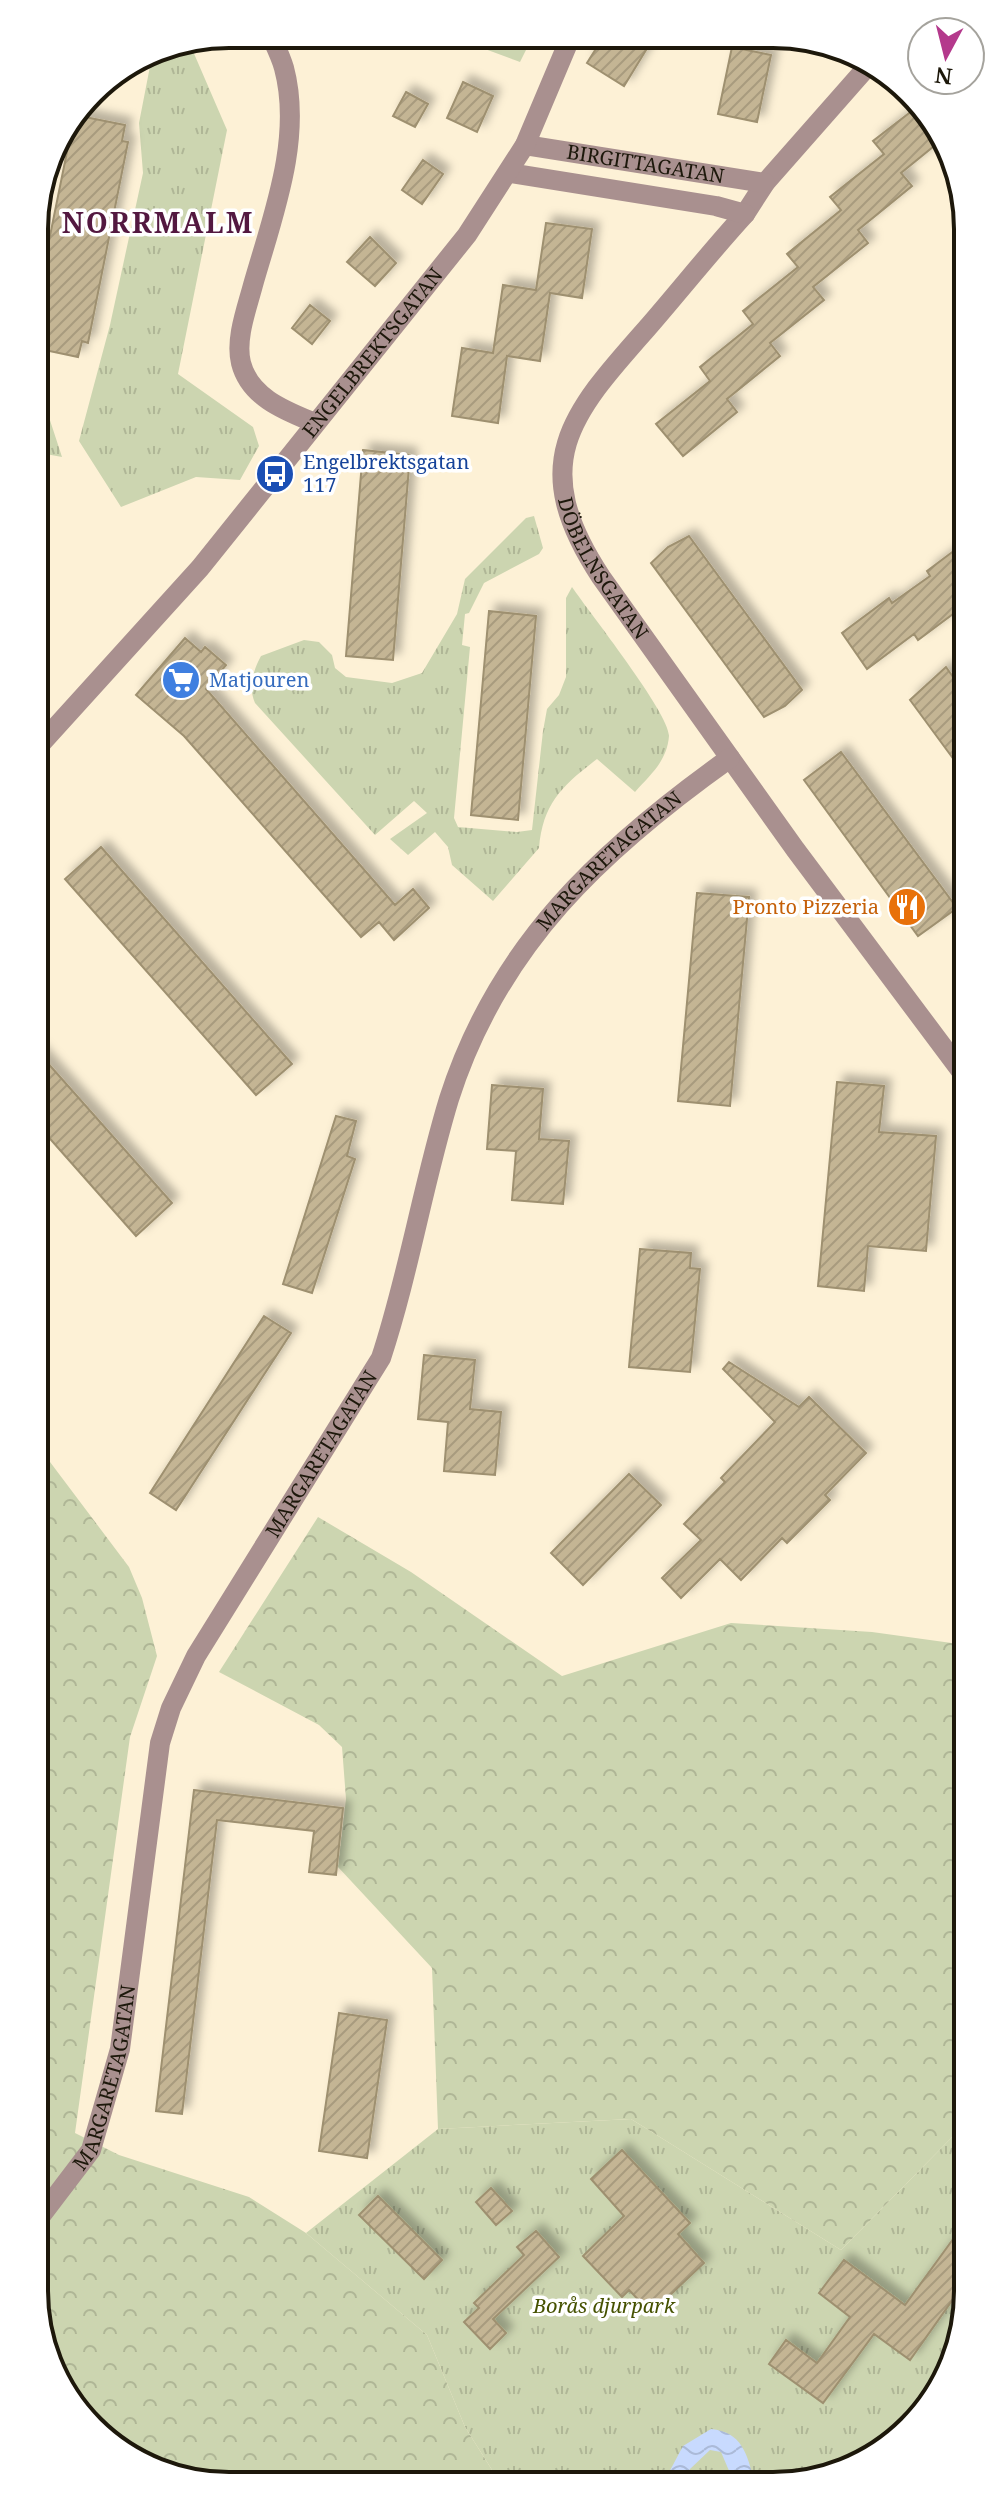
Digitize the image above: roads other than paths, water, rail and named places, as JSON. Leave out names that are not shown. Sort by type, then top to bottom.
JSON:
[{"type":"street","points":[[276,48],[285,69],[288,143],[282,180],[242,326],[241,363],[253,387],[275,406],[315,423]]},
{"type":"street","name":"ENGELBREKTSGATAN","points":[[48,736],[200,568],[315,423],[383,344],[510,173],[525,145],[546,88],[565,48]]},
{"type":"street","name":"DÖBELNSGATAN","points":[[862,73],[765,183],[745,214],[598,384],[577,415],[568,444],[562,484],[577,541],[730,758],[954,1061]]},
{"type":"street","name":"BIRGITTAGATAN","points":[[525,145],[765,183]]},
{"type":"street","name":"BIRGITTAGATAN","points":[[510,173],[683,200],[745,214]]},
{"type":"street","name":"MARGARETAGATAN","points":[[48,2206],[91,2150],[116,2062],[160,1743],[171,1708],[196,1656],[381,1358],[399,1304],[450,1098],[476,1032],[523,949],[571,889],[640,826],[730,758]]},
{"type":"water","points":[[711,2429],[721,2431],[742,2446],[751,2472],[730,2472],[721,2452],[710,2450],[689,2472],[669,2472],[683,2446]]},
{"type":"place","name":"Engelbrektsgatan 117","points":[[275,474]]},
{"type":"place","name":"Matjouren","points":[[181,680]]},
{"type":"place","name":"Pronto Pizzeria","points":[[907,907]]},
{"type":"district","name":"NORRMALM","points":[[158,223]]},
{"type":"park label","name":"Borås djurpark","points":[[604,2306]]}]
